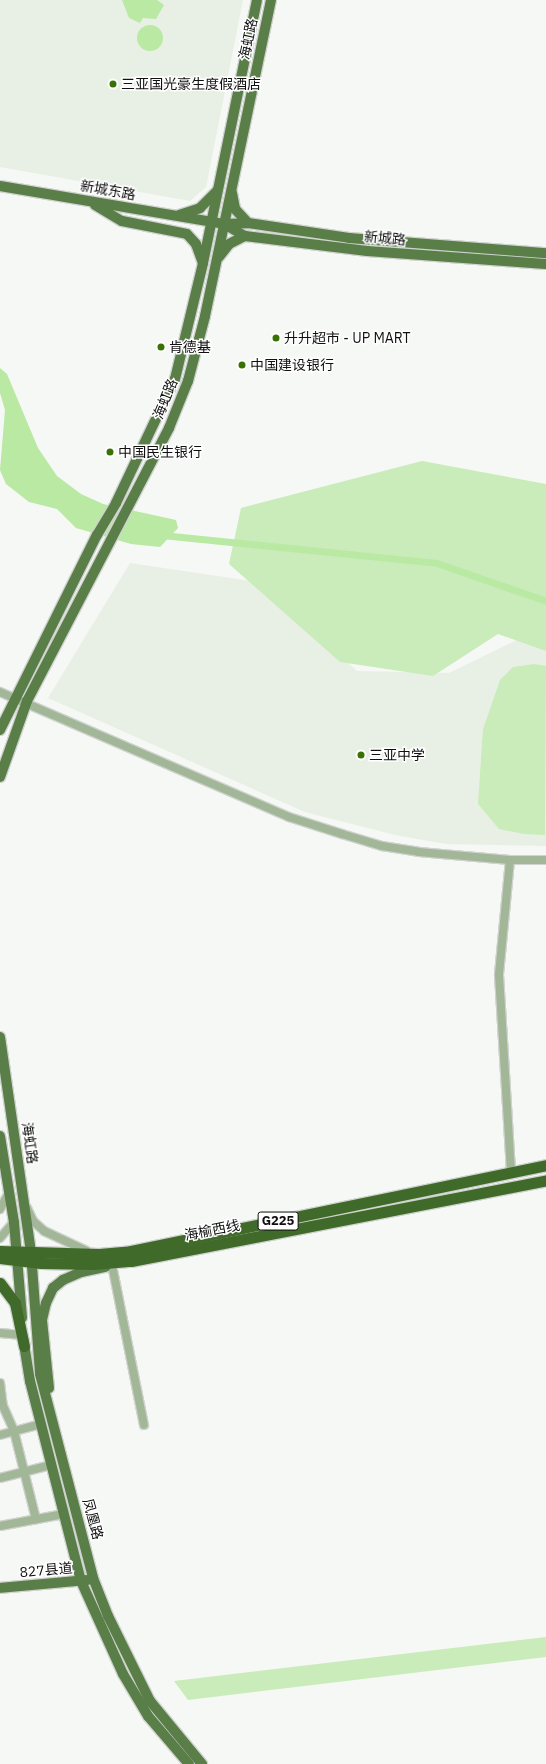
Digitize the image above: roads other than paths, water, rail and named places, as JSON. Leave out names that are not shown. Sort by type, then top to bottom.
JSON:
[{"type":"highway","name":"海榆西线","points":[[31,1258],[99,1254],[184,1241],[546,1165]]},
{"type":"highway","name":"海榆西线","points":[[8,1255],[94,1264],[131,1261],[546,1180]]},
{"type":"highway","name":"凤凰路","points":[[0,1282],[15,1303],[24,1346]]},
{"type":"main road","name":"海虹路","points":[[0,730],[97,535],[116,503],[175,379],[212,222],[217,191],[257,0]]},
{"type":"main road","name":"海虹路","points":[[0,777],[27,701],[169,428],[188,381],[198,349],[271,0]]},
{"type":"main road","name":"新城东路","points":[[0,186],[212,222]]},
{"type":"main road","points":[[232,186],[235,209],[248,223]]},
{"type":"main road","points":[[173,216],[200,208],[217,191]]},
{"type":"main road","points":[[89,202],[122,220],[187,234],[196,244],[203,263]]},
{"type":"main road","name":"新城路","points":[[212,222],[224,224],[248,223],[350,238],[546,253]]},
{"type":"main road","name":"新城路","points":[[224,224],[245,236],[367,251],[546,264]]},
{"type":"main road","points":[[216,262],[229,244],[245,236]]},
{"type":"main road","name":"海虹路","points":[[0,1036],[31,1258]]},
{"type":"main road","name":"海虹路","points":[[0,1136],[14,1222],[8,1255]]},
{"type":"main road","name":"凤凰路","points":[[8,1255],[24,1346],[41,1424],[81,1581],[122,1674],[148,1716],[189,1764]]},
{"type":"main road","name":"凤凰路","points":[[31,1258],[40,1374],[53,1430],[93,1578],[111,1623],[150,1701],[202,1764]]},
{"type":"main road","points":[[53,1430],[42,1320],[46,1303],[53,1288],[64,1280],[81,1272],[131,1261]]},
{"type":"main road","name":"827县道","points":[[0,1588],[81,1581],[93,1578]]},
{"type":"street","points":[[0,692],[27,701],[289,817],[382,846],[510,860],[546,860]]},
{"type":"street","points":[[510,860],[499,975],[511,1172]]},
{"type":"street","points":[[0,1209],[9,1193]]},
{"type":"street","points":[[24,1203],[33,1221],[44,1231],[75,1248],[99,1254]]},
{"type":"street","points":[[0,1238],[14,1222]]},
{"type":"street","points":[[112,1265],[144,1425]]},
{"type":"street","points":[[0,1333],[22,1335]]},
{"type":"street","points":[[0,1383],[3,1406],[14,1431],[36,1519]]},
{"type":"street","points":[[0,1435],[41,1424]]},
{"type":"street","points":[[0,1478],[51,1465]]},
{"type":"street","points":[[0,1526],[64,1514]]},
{"type":"waterway","points":[[162,535],[437,563],[546,601]]},
{"type":"place","name":"三亚国光豪生度假酒店","points":[[113,84]]},
{"type":"place","name":"升升超市 - UP MART","points":[[276,338]]},
{"type":"place","name":"肯德基","points":[[161,347]]},
{"type":"place","name":"中国建设银行","points":[[242,365]]},
{"type":"place","name":"中国民生银行","points":[[110,452]]},
{"type":"place","name":"三亚中学","points":[[361,755]]}]
